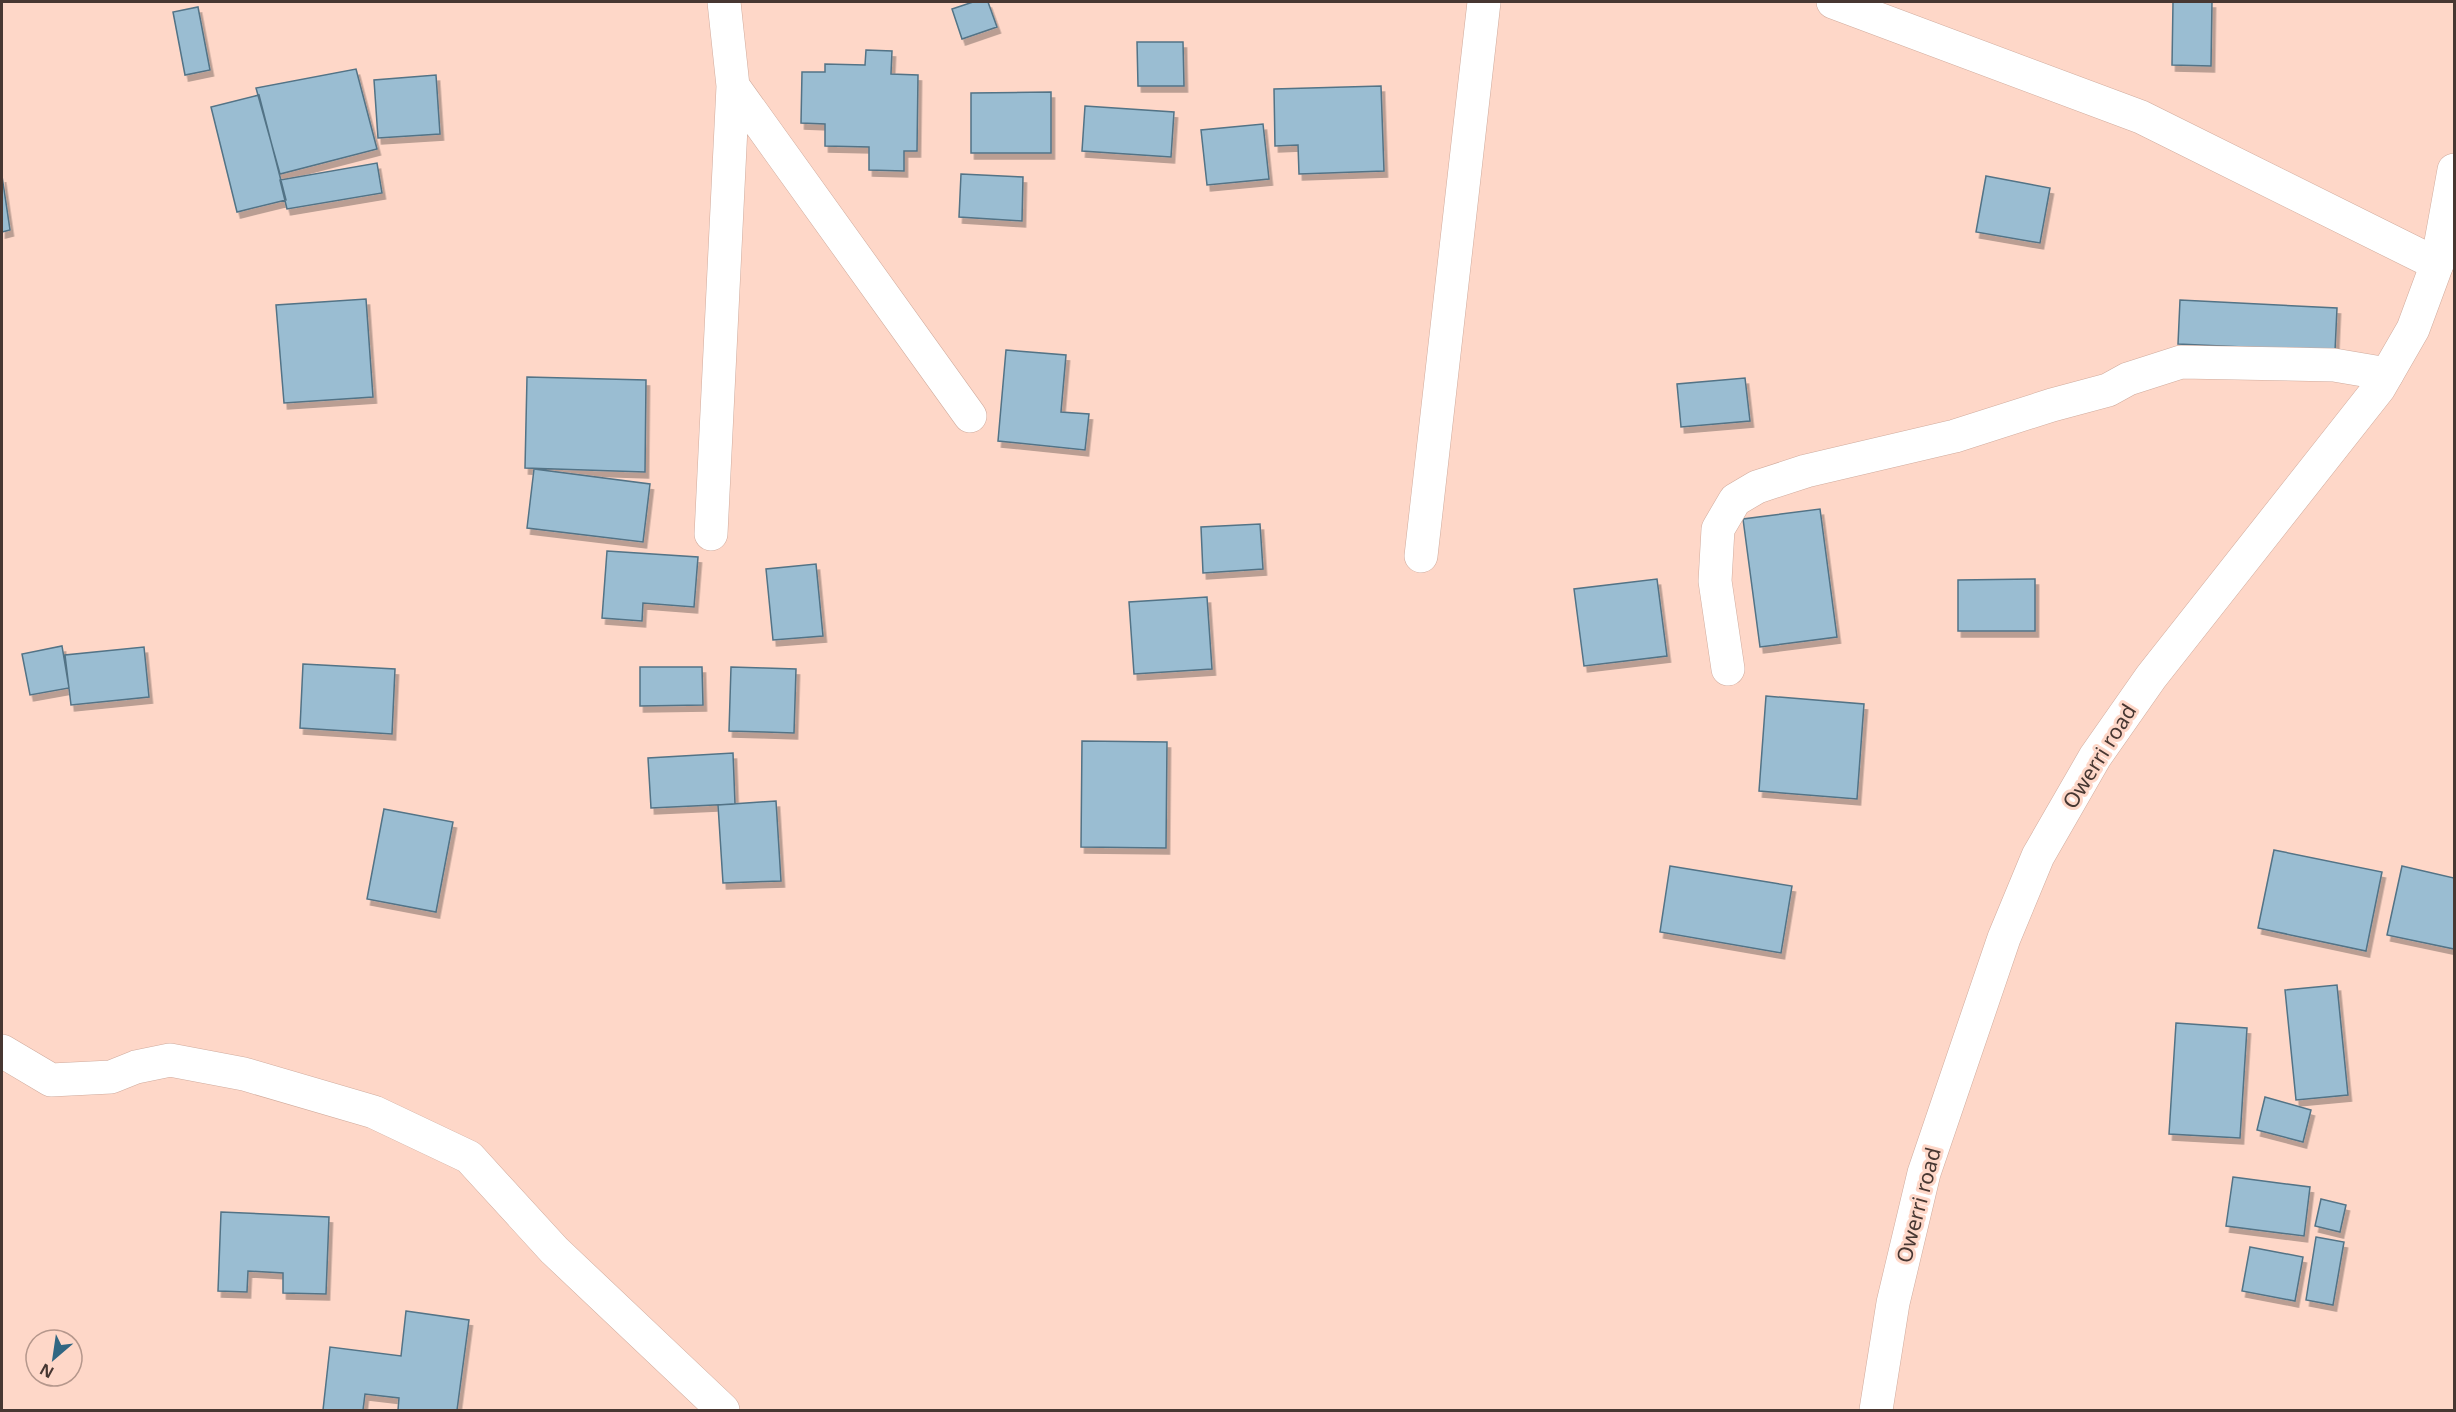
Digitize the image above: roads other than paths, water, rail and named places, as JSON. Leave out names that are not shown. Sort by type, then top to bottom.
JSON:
[{"type":"street","points":[[711,534],[733,86],[724,2]]},
{"type":"street","points":[[1421,556],[1484,2]]},
{"type":"street","points":[[1833,2],[2141,117],[2437,264]]},
{"type":"street","points":[[733,86],[970,416]]},
{"type":"street","name":"Owerri road","points":[[1876,1410],[1893,1303],[1924,1173],[2004,938],[2038,856],[2095,757],[2151,677],[2379,388],[2413,329],[2437,264],[2454,170]]},
{"type":"street","points":[[1728,669],[1715,581],[1718,529],[1735,500],[1757,487],[1806,471],[1955,436],[2108,390],[2128,379],[2181,362],[2334,364],[2387,374]]},
{"type":"street","points":[[2,1051],[51,1080],[111,1077],[136,1067],[170,1060],[243,1074],[374,1112],[469,1158],[554,1250],[723,1410]]}]
